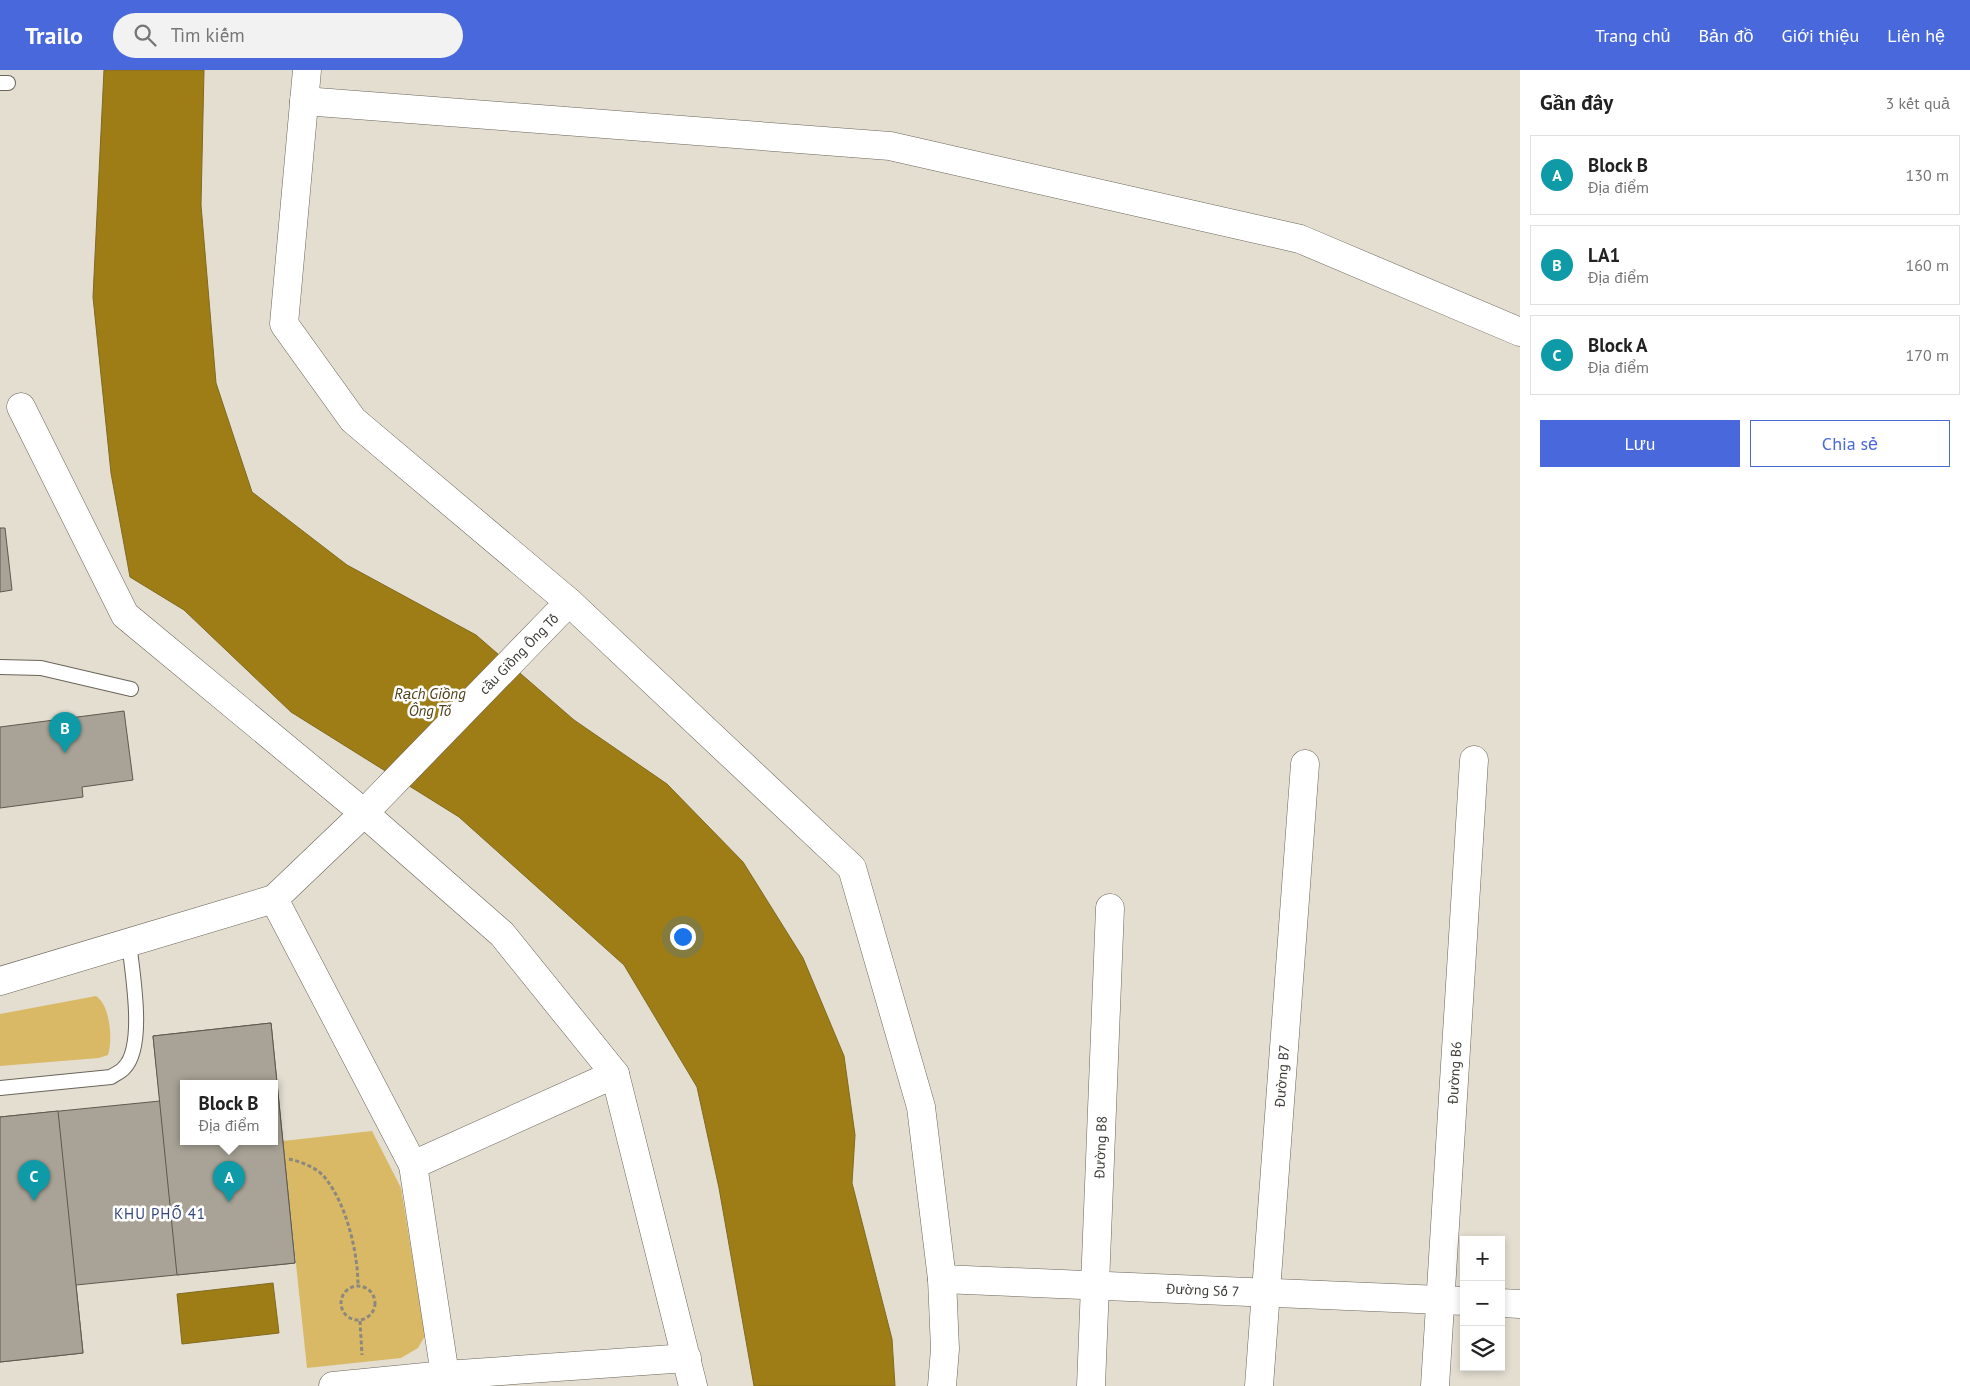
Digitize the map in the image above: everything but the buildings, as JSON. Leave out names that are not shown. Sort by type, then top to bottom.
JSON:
[{"type":"street","points":[[307,70],[284,324],[352,420],[569,602],[852,868],[922,1107],[942,1279],[945,1349],[942,1386]]},
{"type":"street","points":[[304,101],[890,146],[1300,239],[1520,332]]},
{"type":"street","points":[[21,407],[125,616],[364,813],[502,934],[615,1074],[693,1386]]},
{"type":"street","name":"cầu Giồng Ông Tố","points":[[274,899],[364,813],[569,602]]},
{"type":"street","name":"Đường B6","points":[[1435,1386],[1452,1300],[1474,760]]},
{"type":"street","name":"Đường B7","points":[[1259,1386],[1305,764]]},
{"type":"street","points":[[0,981],[274,899],[413,1165],[445,1374]]},
{"type":"street","name":"Đường B8","points":[[1091,1386],[1110,908]]},
{"type":"street","points":[[413,1165],[615,1074]]},
{"type":"street","name":"Đường Số 7","points":[[942,1279],[1452,1300]]},
{"type":"street","points":[[1505,1303],[1520,1304]]},
{"type":"street","points":[[333,1386],[445,1374],[687,1358]]},
{"type":"lane","points":[[0,667],[41,668],[131,688]]},
{"type":"lane","points":[[0,1088],[111,1077],[125,1068],[134,1050],[136,1034],[129,942]]},
{"type":"path","points":[[289,1159],[298,1161],[326,1178],[337,1198],[355,1246],[358,1286]]},
{"type":"path","points":[[358,1286],[366,1288],[376,1302],[373,1313],[360,1321],[347,1317],[340,1302],[345,1292],[350,1288],[358,1286]]},
{"type":"path","points":[[360,1321],[364,1383]]},
{"type":"shaded area","points":[[96,996],[101,1000],[109,1023],[110,1040],[108,1055],[99,1058],[0,1066],[0,1014]]},
{"type":"shaded area","points":[[372,1131],[401,1188],[425,1336],[418,1348],[401,1358],[307,1368],[283,1141]]},
{"type":"water","name":"Rạch Giồng Ông Tố","points":[[104,70],[204,70],[201,205],[216,383],[252,492],[347,565],[476,635],[574,720],[667,784],[743,862],[803,958],[844,1056],[855,1135],[852,1183],[892,1339],[895,1386],[754,1386],[719,1188],[697,1087],[624,965],[459,817],[291,712],[184,610],[130,577],[111,473],[93,297]]},
{"type":"water","points":[[273,1283],[279,1333],[182,1344],[177,1294]]},
{"type":"place","name":"LA1","points":[[65,753]]},
{"type":"place","name":"Block A","points":[[34,1201]]},
{"type":"place","name":"Block B","points":[[229,1202]]},
{"type":"district","name":"KHU PHỐ 41","points":[[160,1214]]}]
